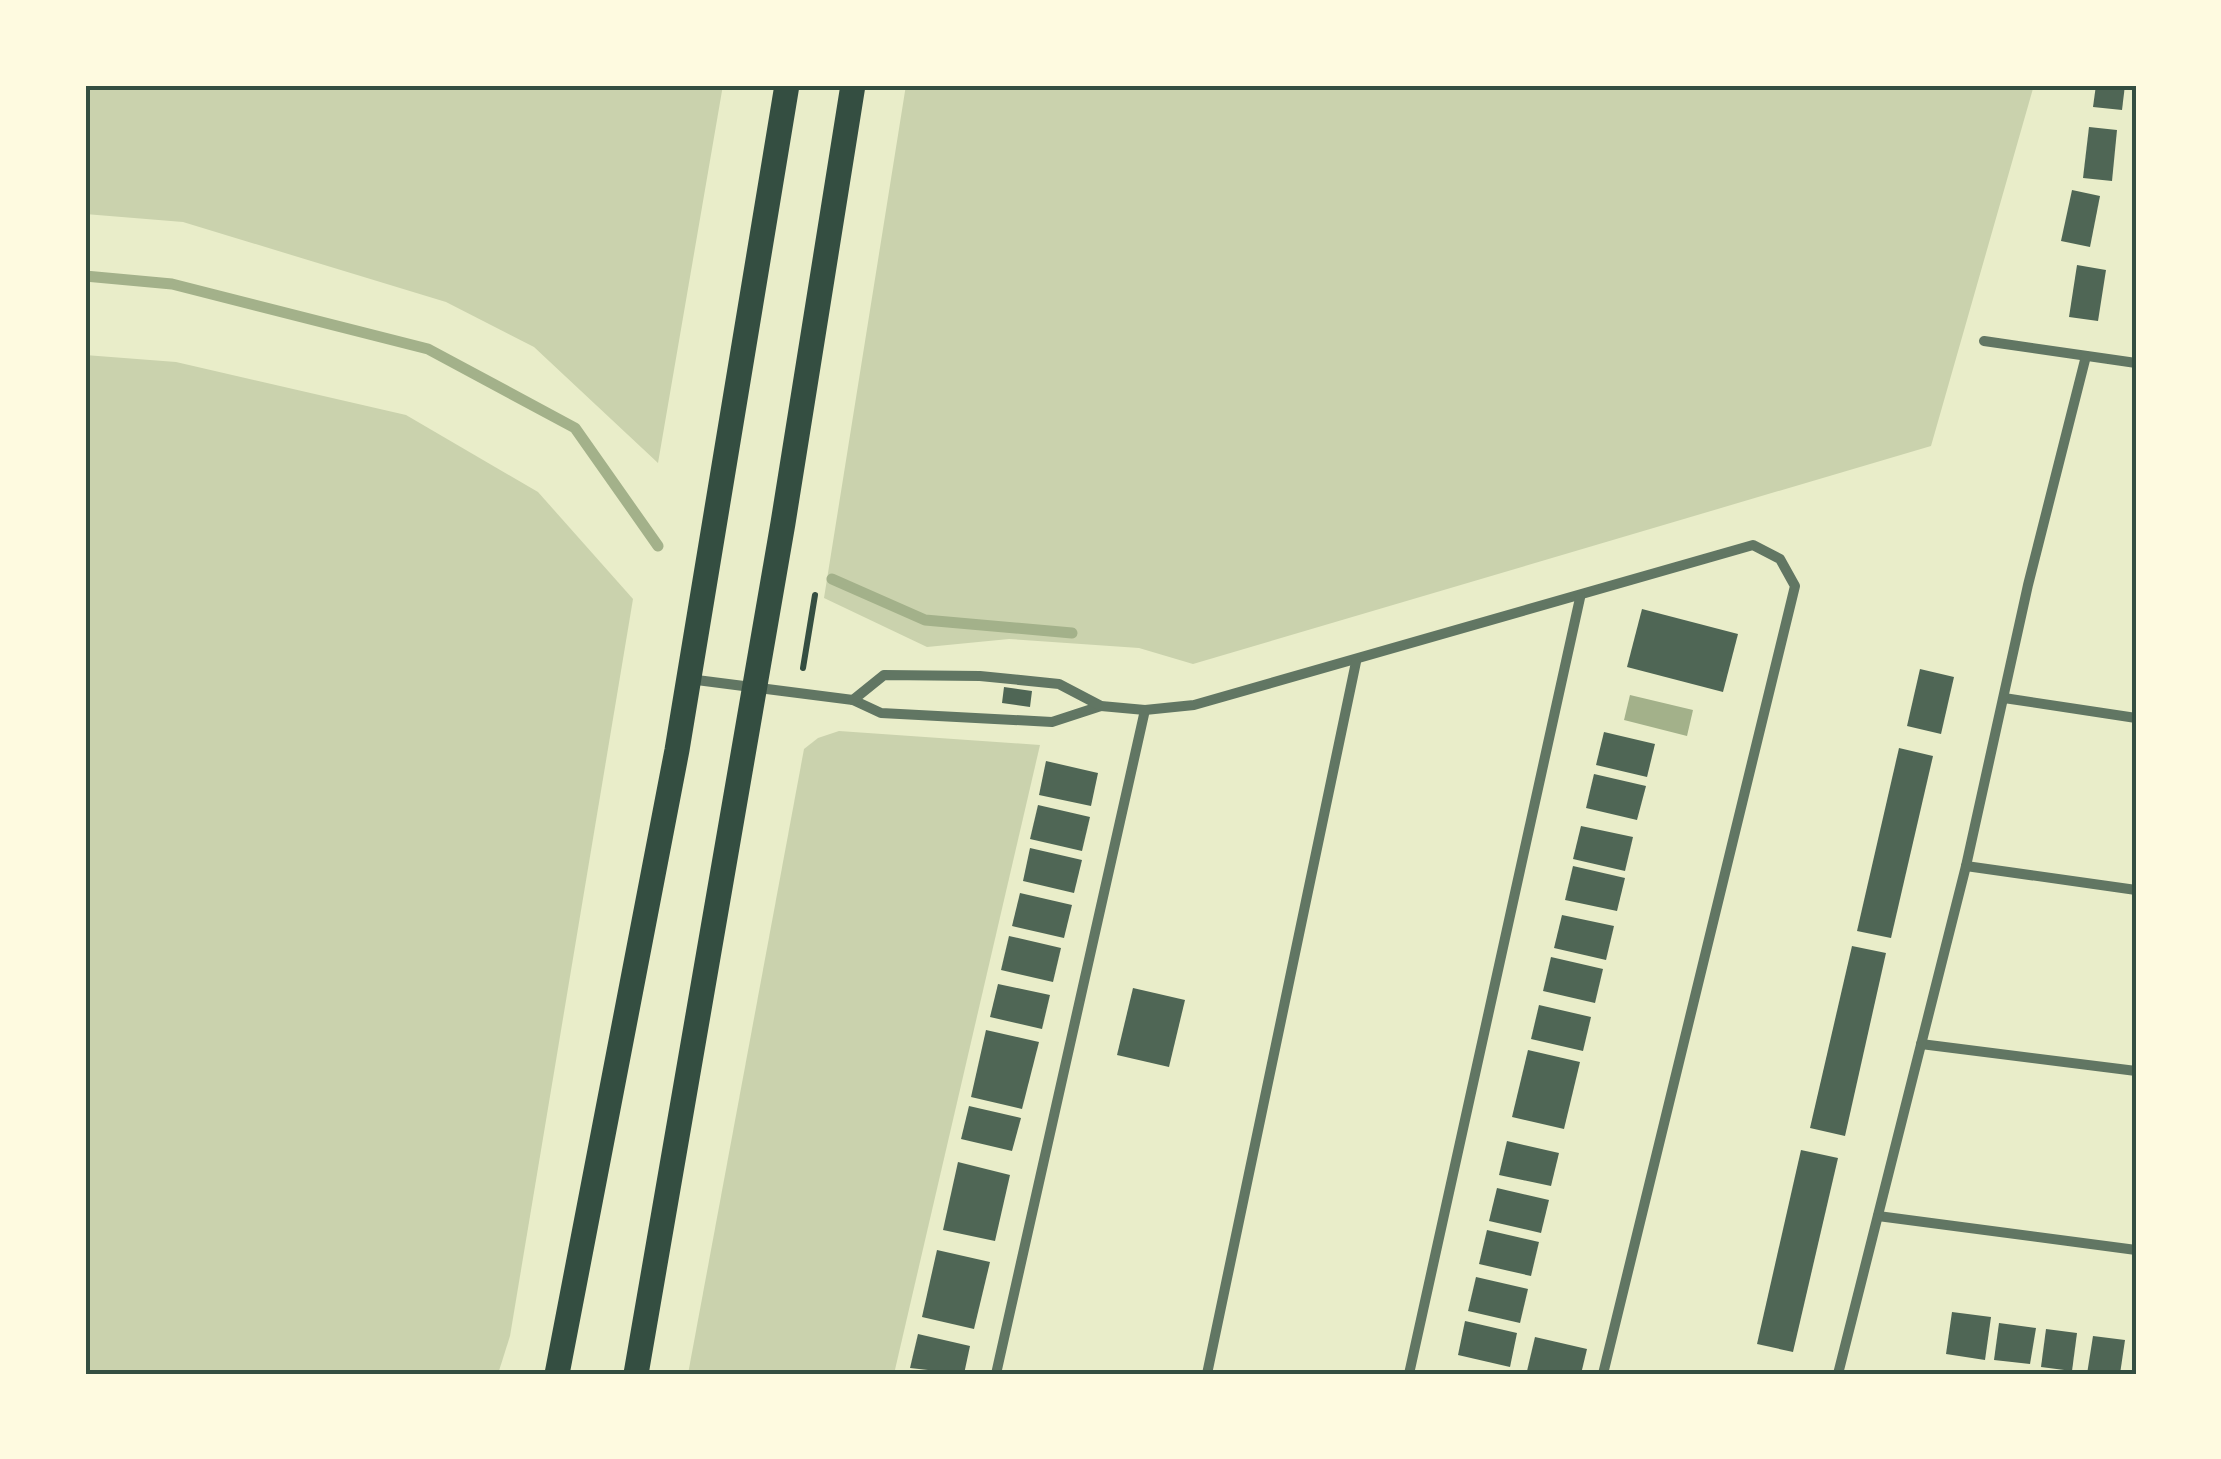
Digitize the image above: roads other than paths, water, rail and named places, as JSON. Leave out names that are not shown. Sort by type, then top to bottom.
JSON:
[{"type":"main road","points":[[557,1374],[689,679],[787,85]]},
{"type":"main road","points":[[636,1374],[853,85]]},
{"type":"street","points":[[1984,341],[2136,363]]},
{"type":"street","points":[[1838,1374],[1966,866],[2086,356]]},
{"type":"street","points":[[853,700],[884,675],[980,676],[1059,684],[1101,706],[1145,710],[1194,705],[1272,680],[1356,662],[1580,598],[1753,545],[1780,559],[1795,586],[1604,1374]]},
{"type":"street","points":[[1410,1374],[1580,598]]},
{"type":"street","points":[[1207,1374],[1356,662]]},
{"type":"street","points":[[689,679],[853,700],[881,712],[1052,722],[1101,706]]},
{"type":"street","points":[[2004,698],[2136,718]]},
{"type":"street","points":[[996,1374],[1145,710]]},
{"type":"street","points":[[1966,866],[2136,890]]},
{"type":"street","points":[[1922,1044],[2136,1070]]},
{"type":"street","points":[[1878,1216],[2136,1250]]},
{"type":"waterway","points":[[85,276],[172,284],[428,349],[575,428],[658,546]]},
{"type":"waterway","points":[[832,579],[925,620],[1072,633]]}]
